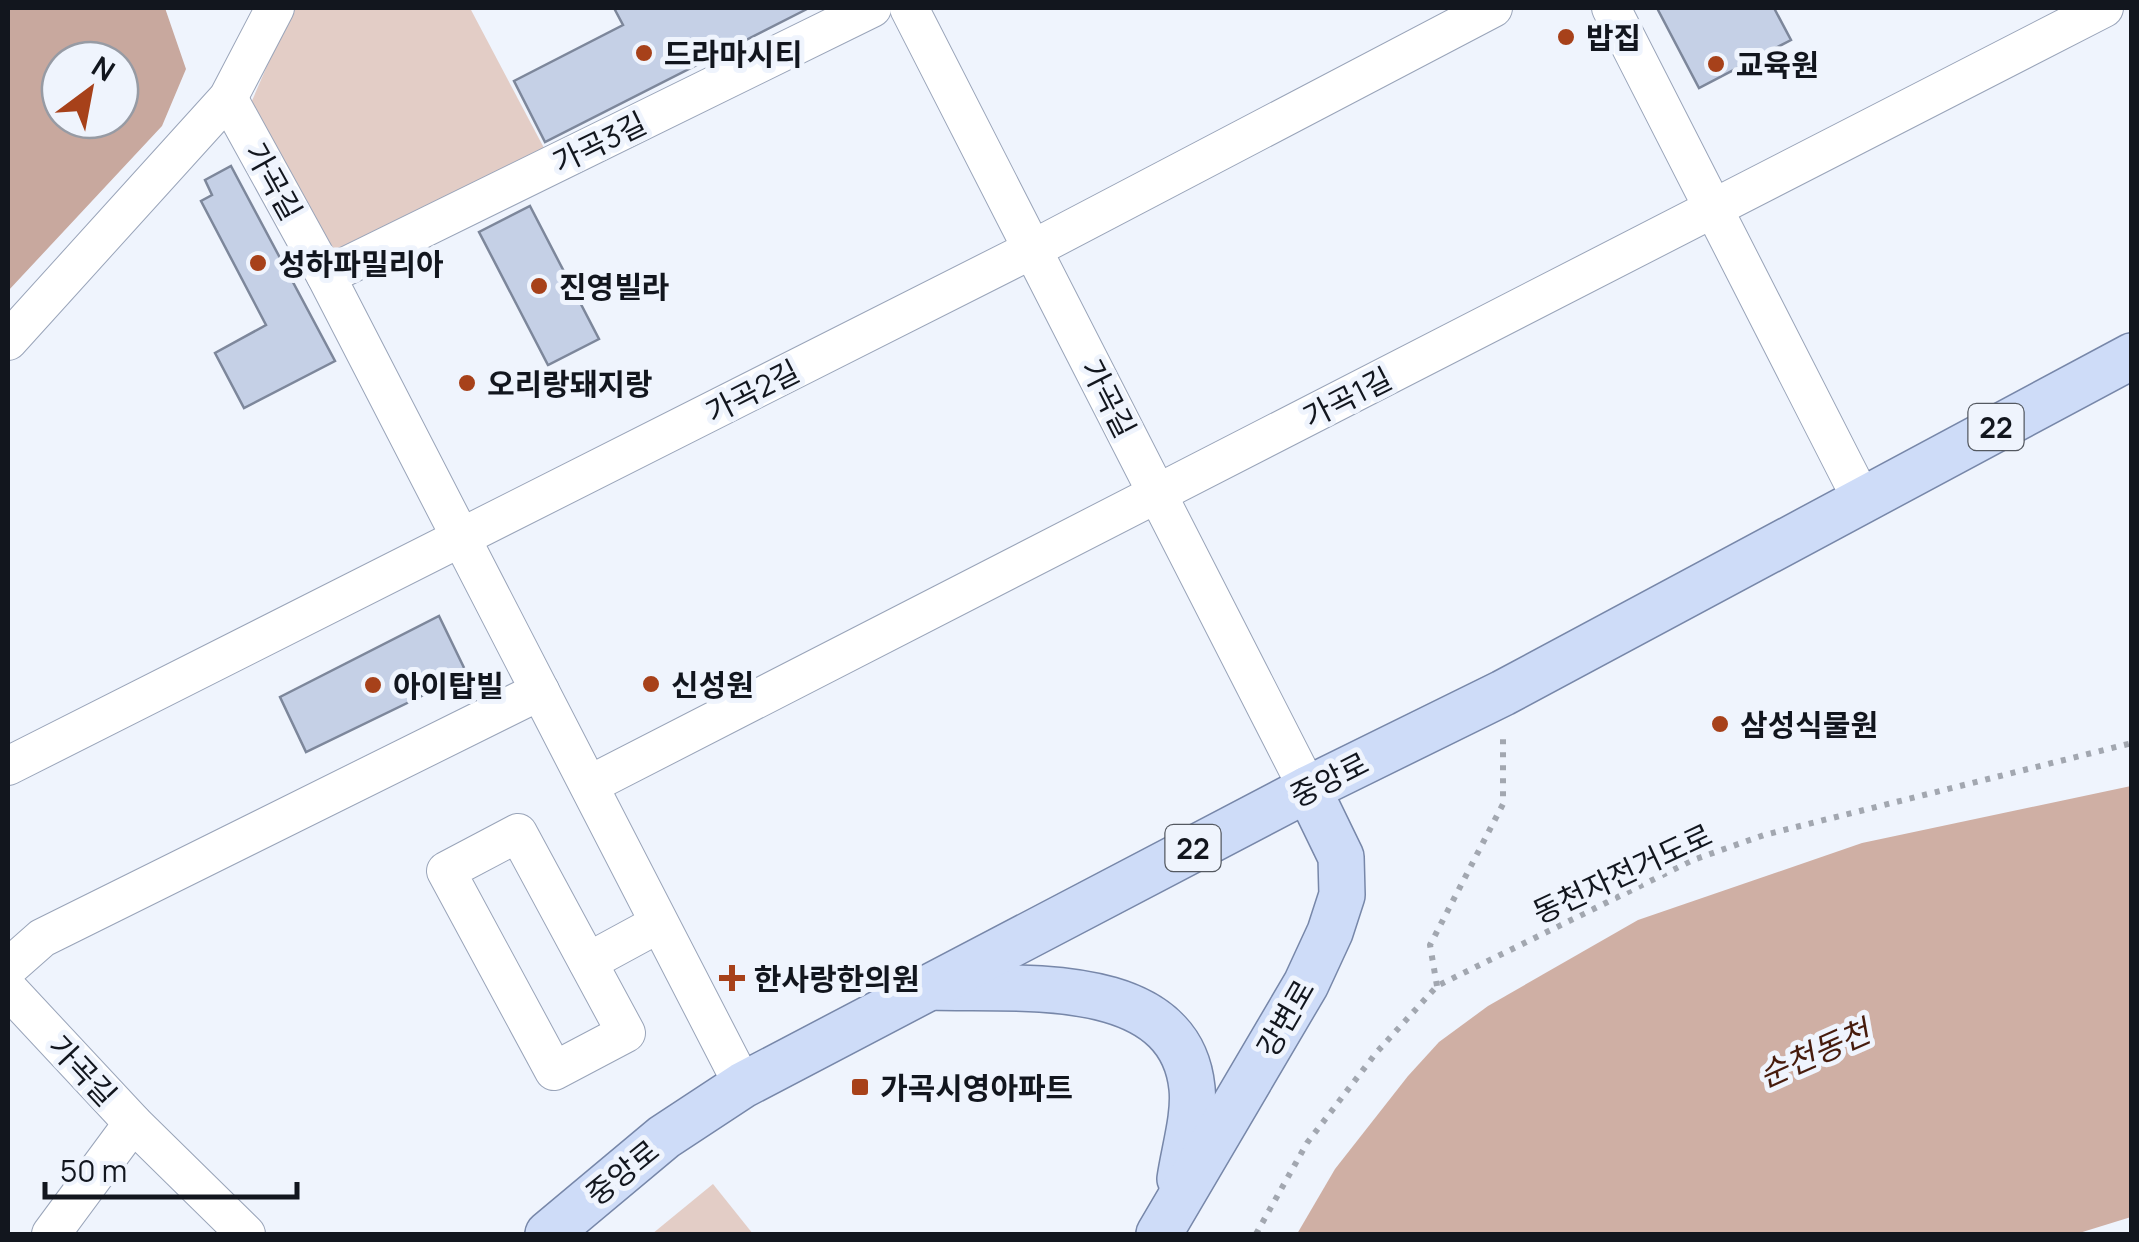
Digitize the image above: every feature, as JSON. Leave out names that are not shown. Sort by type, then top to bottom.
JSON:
[{"type":"main road","name":"중앙로","points":[[548,1234],[664,1137],[743,1085],[925,987],[1503,692],[2132,356]]},
{"type":"main road","name":"강변로","points":[[1168,1218],[1306,984],[1330,932],[1342,895],[1340,857],[1308,789]]},
{"type":"main road","points":[[925,987],[1049,990],[1106,997],[1148,1014],[1176,1040],[1185,1058],[1192,1090],[1168,1218]]},
{"type":"street","points":[[8,341],[228,98],[274,8]]},
{"type":"street","name":"가곡3길","points":[[326,276],[872,8]]},
{"type":"street","name":"가곡길","points":[[910,8],[1308,789]]},
{"type":"street","name":"가곡2길","points":[[8,766],[1033,249],[1493,8]]},
{"type":"street","points":[[1611,8],[1862,498]]},
{"type":"street","name":"가곡1길","points":[[589,785],[2104,8]]},
{"type":"street","name":"가곡길","points":[[228,98],[326,276],[743,1085]]},
{"type":"street","points":[[8,968],[42,938],[540,691]]},
{"type":"street","points":[[518,833],[588,962],[626,1033],[554,1072],[446,872],[518,833]]},
{"type":"street","points":[[588,962],[658,924]]},
{"type":"street","name":"가곡길","points":[[8,989],[133,1123],[246,1234]]},
{"type":"street","points":[[50,1234],[133,1123]]},
{"type":"path","points":[[1437,986],[1430,945],[1503,804],[1503,692]]},
{"type":"path","name":"동천자전거도로","points":[[1256,1234],[1307,1143],[1376,1053],[1437,986],[1693,860],[1784,830],[2132,743]]},
{"type":"shaded area","points":[[8,8],[165,8],[186,69],[162,126],[8,291]]},
{"type":"shaded area","points":[[292,8],[470,8],[544,148],[334,259],[251,103]]},
{"type":"shaded area","points":[[713,1184],[753,1234],[652,1234]]},
{"type":"water","name":"순천동천","points":[[2131,786],[2131,1217],[2076,1234],[1297,1234],[1335,1169],[1439,1042],[1488,1006],[1638,920],[1862,843]]},
{"type":"building","name":"드라마시티","points":[[614,8],[809,8],[545,142],[514,81],[623,25]]},
{"type":"building","name":"교육원","points":[[1657,8],[1774,8],[1791,40],[1699,88]]},
{"type":"building","name":"성하파밀리아","points":[[231,166],[335,361],[244,408],[215,353],[266,325],[201,201],[212,195],[205,180]]},
{"type":"building","name":"진영빌라","points":[[530,206],[599,339],[548,365],[479,232]]},
{"type":"building","name":"아이탑빌","points":[[439,616],[467,674],[306,752],[280,697]]},
{"type":"place","name":"밥집","points":[[1566,37]]},
{"type":"place","name":"드라마시티","points":[[644,53]]},
{"type":"place","name":"교육원","points":[[1716,64]]},
{"type":"place","name":"성하파밀리아","points":[[258,263]]},
{"type":"place","name":"진영빌라","points":[[539,286]]},
{"type":"place","name":"오리랑돼지랑","points":[[467,383]]},
{"type":"place","name":"신성원","points":[[651,684]]},
{"type":"place","name":"아이탑빌","points":[[373,685]]},
{"type":"place","name":"삼성식물원","points":[[1720,724]]},
{"type":"place","name":"한사랑한의원","points":[[732,978]]},
{"type":"place","name":"가곡시영아파트","points":[[860,1087]]}]
